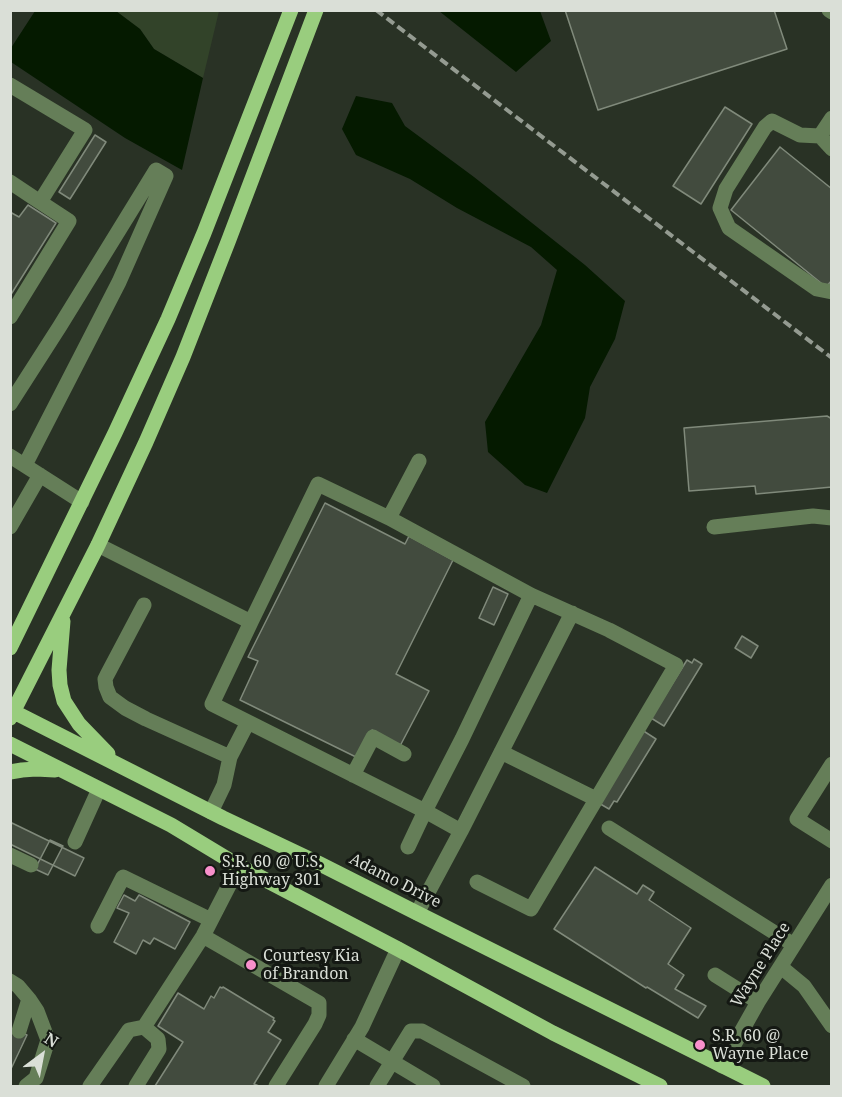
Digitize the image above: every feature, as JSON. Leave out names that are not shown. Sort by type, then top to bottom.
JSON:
[{"type":"main road","points":[[10,648],[168,319],[291,10]]},
{"type":"main road","points":[[11,713],[98,545],[183,357],[316,10]]},
{"type":"main road","points":[[10,625],[35,599]]},
{"type":"main road","points":[[64,611],[59,670],[64,701],[79,724],[118,765]]},
{"type":"main road","name":"Adamo Drive","points":[[11,713],[417,912],[763,1086]]},
{"type":"main road","points":[[10,744],[171,825],[239,866],[553,1033],[660,1086]]},
{"type":"main road","points":[[10,772],[36,769],[61,770]]},
{"type":"street","points":[[10,84],[85,130],[40,202]]},
{"type":"street","points":[[820,136],[831,118]]},
{"type":"street","points":[[831,149],[820,136],[800,135],[772,120],[765,127],[726,189],[720,208],[729,228],[816,290],[831,292]]},
{"type":"street","points":[[10,404],[156,170],[166,176],[119,282],[25,465]]},
{"type":"street","points":[[10,182],[69,221],[10,317]]},
{"type":"street","points":[[10,456],[82,502]]},
{"type":"street","points":[[389,518],[419,460]]},
{"type":"street","points":[[10,527],[40,475]]},
{"type":"street","points":[[461,831],[212,704],[318,484],[389,518],[531,595],[609,630],[676,665],[531,909],[477,882]]},
{"type":"street","points":[[714,527],[813,516],[831,518]]},
{"type":"street","points":[[98,545],[251,622]]},
{"type":"street","points":[[408,847],[531,595]]},
{"type":"street","points":[[144,605],[105,679],[110,697],[146,719],[231,757]]},
{"type":"street","points":[[417,912],[572,613]]},
{"type":"street","points":[[211,812],[224,785],[231,757],[248,722]]},
{"type":"street","points":[[353,775],[373,737],[404,754]]},
{"type":"street","points":[[501,752],[596,800]]},
{"type":"street","points":[[831,764],[797,819],[831,840]]},
{"type":"street","points":[[75,842],[99,789]]},
{"type":"street","points":[[609,828],[794,945]]},
{"type":"street","points":[[10,855],[31,865]]},
{"type":"street","points":[[90,1086],[129,1030],[144,1027],[203,936],[239,866]]},
{"type":"street","points":[[98,926],[123,877],[211,920]]},
{"type":"street","name":"Wayne Place","points":[[723,1066],[758,1002],[831,885]]},
{"type":"street","points":[[203,936],[319,1003],[319,1015],[315,1024],[277,1086]]},
{"type":"street","points":[[326,1086],[362,1027],[398,949]]},
{"type":"street","points":[[780,968],[804,986],[831,1026]]},
{"type":"street","points":[[715,975],[758,1002]]},
{"type":"street","points":[[10,981],[18,986],[37,1011],[48,1040],[36,1078],[26,1086]]},
{"type":"street","points":[[17,1021],[29,999]]},
{"type":"street","points":[[136,1086],[159,1049],[158,1039],[144,1027]]},
{"type":"street","points":[[377,1086],[411,1031],[422,1031],[523,1086]]},
{"type":"street","points":[[354,1039],[433,1086]]},
{"type":"shaded area","points":[[35,11],[116,11],[140,29],[154,49],[203,78],[182,170],[125,138],[11,62],[11,48]]},
{"type":"shaded area","points":[[116,11],[219,11],[203,78],[154,49],[140,29]]},
{"type":"shaded area","points":[[439,11],[540,11],[551,41],[516,72]]},
{"type":"shaded area","points":[[356,96],[392,103],[405,126],[474,177],[585,265],[625,301],[615,339],[590,387],[585,418],[547,493],[525,485],[488,452],[485,422],[541,325],[557,270],[531,247],[457,208],[410,179],[356,155],[342,129]]},
{"type":"building","points":[[565,10],[774,10],[787,49],[598,110]]},
{"type":"building","points":[[725,107],[752,124],[701,204],[673,186]]},
{"type":"building","points":[[95,135],[106,142],[70,199],[59,192]]},
{"type":"building","points":[[780,147],[832,189],[832,280],[826,287],[731,210]]},
{"type":"building","points":[[28,205],[56,223],[10,296],[10,212],[19,217]]},
{"type":"building","points":[[827,416],[832,419],[832,487],[756,494],[755,486],[689,491],[684,428]]},
{"type":"building","points":[[325,503],[405,544],[409,536],[453,560],[396,674],[429,691],[400,746],[372,730],[358,758],[240,700],[258,661],[248,657]]},
{"type":"building","points":[[493,587],[508,594],[494,625],[479,618]]},
{"type":"building","points":[[742,636],[758,646],[751,658],[735,648]]},
{"type":"building","points":[[694,659],[702,664],[664,726],[651,718],[687,660],[692,663]]},
{"type":"building","points":[[642,730],[656,739],[617,802],[614,801],[609,809],[597,802]]},
{"type":"building","points":[[12,823],[84,858],[75,876],[10,844]]},
{"type":"building","points":[[50,840],[63,846],[48,875],[35,869]]},
{"type":"building","points":[[595,867],[637,894],[643,885],[654,892],[649,900],[691,928],[668,964],[684,975],[675,989],[706,1006],[698,1018],[646,988],[554,929]]},
{"type":"building","points":[[124,895],[135,901],[139,895],[190,922],[175,949],[154,938],[150,944],[143,940],[136,954],[114,942],[129,913],[117,908]]},
{"type":"building","points":[[220,987],[274,1018],[275,1021],[268,1032],[281,1040],[254,1084],[259,1086],[155,1086],[183,1042],[158,1026],[178,993],[204,1009],[211,996],[214,998]]},
{"type":"building","points":[[10,1028],[27,1035],[10,1071]]},
{"type":"tunnel","points":[[10,1051],[19,1031]]},
{"type":"railway","points":[[376,10],[832,358]]},
{"type":"place","name":"S.R. 60 @ U.S. Highway 301","points":[[210,871]]},
{"type":"place","name":"Courtesy Kia of Brandon","points":[[251,965]]},
{"type":"place","name":"S.R. 60 @ Wayne Place","points":[[700,1045]]}]
